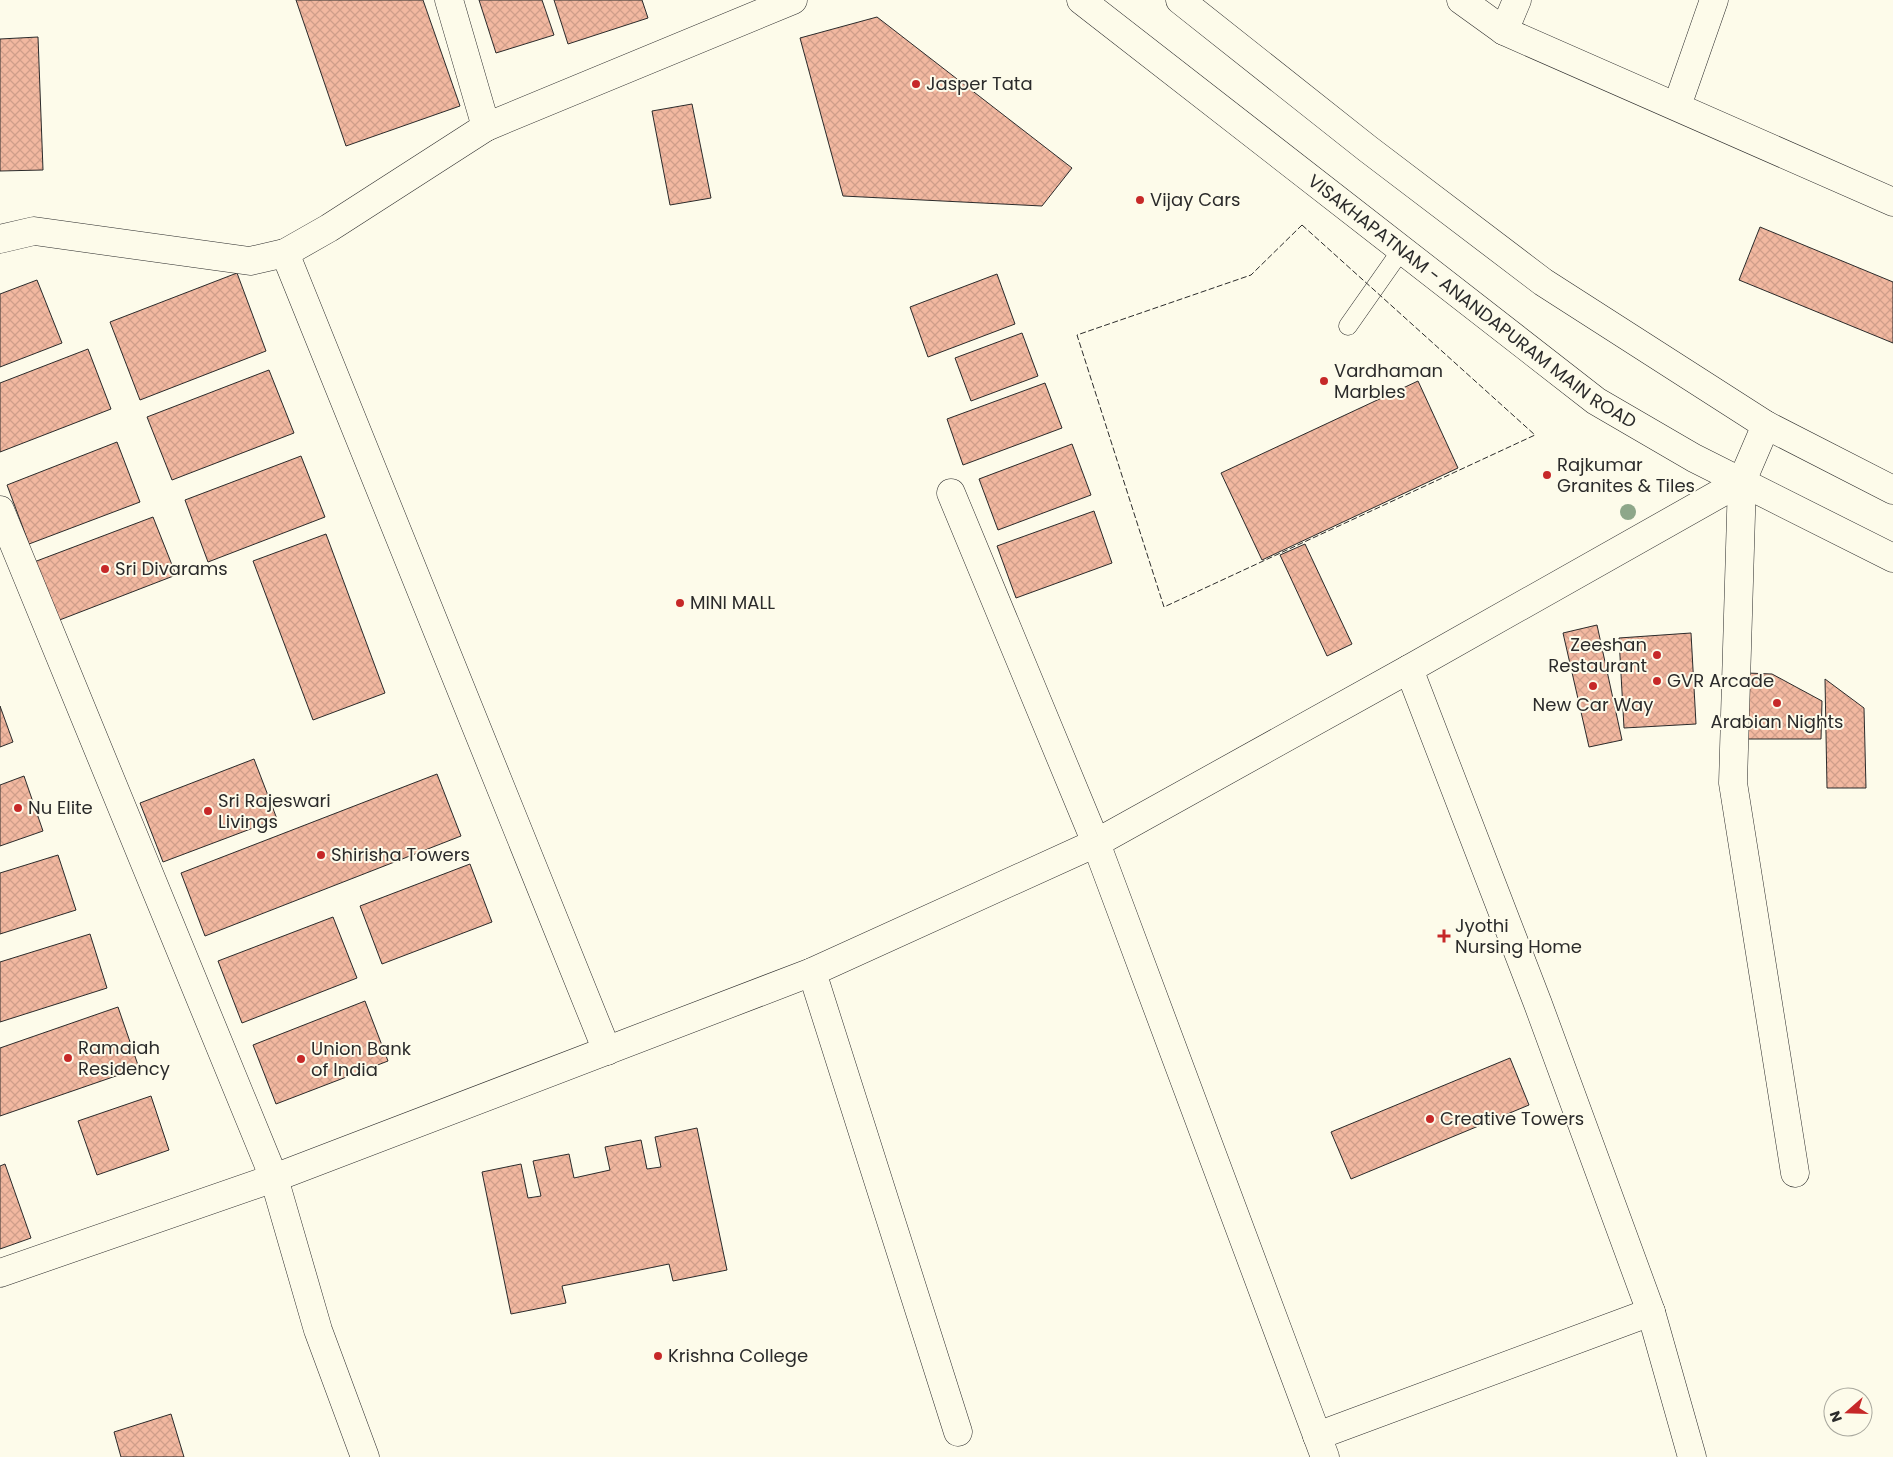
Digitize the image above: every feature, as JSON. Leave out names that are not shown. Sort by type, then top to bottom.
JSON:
[{"type":"street","points":[[449,0],[486,127]]},
{"type":"street","points":[[0,239],[34,232],[250,261],[285,252],[329,228],[486,127],[793,0]]},
{"type":"street","name":"VISAKHAPATNAM - ANANDAPURAM MAIN ROAD","points":[[1081,0],[1596,401],[1694,458],[1893,558]]},
{"type":"street","points":[[1180,0],[1376,156],[1543,282],[1766,425],[1893,490]]},
{"type":"street","points":[[1461,0],[1504,31],[1893,202]]},
{"type":"street","points":[[1504,31],[1516,0]]},
{"type":"street","points":[[1677,106],[1714,0]]},
{"type":"street","points":[[285,252],[607,1051]]},
{"type":"street","points":[[1766,425],[1742,481],[1733,783],[1795,1173]]},
{"type":"street","points":[[0,1273],[274,1178],[812,972],[1096,843],[1742,481]]},
{"type":"street","points":[[951,493],[1096,843],[1321,1446],[1651,1312]]},
{"type":"street","points":[[0,510],[274,1178],[318,1330],[365,1457]]},
{"type":"street","points":[[1409,669],[1538,1004],[1651,1312],[1692,1457]]},
{"type":"street","points":[[812,972],[958,1432]]},
{"type":"lane","points":[[1348,326],[1402,249]]},
{"type":"building","points":[[296,0],[423,0],[460,106],[346,146]]},
{"type":"building","points":[[479,0],[542,0],[554,35],[496,53]]},
{"type":"building","points":[[554,0],[642,0],[648,18],[568,44]]},
{"type":"building","points":[[877,17],[1072,168],[1042,206],[843,196],[800,38]]},
{"type":"building","points":[[38,37],[43,170],[0,171],[0,39]]},
{"type":"building","points":[[692,104],[711,198],[670,205],[652,111]]},
{"type":"building","points":[[1760,227],[1893,282],[1893,343],[1739,280]]},
{"type":"building","points":[[237,273],[266,351],[140,400],[110,322]]},
{"type":"building","points":[[997,274],[1015,324],[928,357],[910,307]]},
{"type":"building","points":[[37,280],[62,343],[0,367],[0,294]]},
{"type":"building","points":[[1022,333],[1038,376],[971,401],[955,358]]},
{"type":"building","points":[[88,349],[111,409],[0,452],[0,383]]},
{"type":"building","points":[[269,370],[294,433],[172,480],[147,417]]},
{"type":"building","points":[[1418,381],[1458,468],[1262,560],[1221,473]]},
{"type":"building","points":[[1045,383],[1062,428],[963,465],[947,419]]},
{"type":"building","points":[[117,442],[140,502],[29,544],[7,485]]},
{"type":"building","points":[[1072,444],[1091,495],[998,530],[979,479]]},
{"type":"building","points":[[301,456],[325,517],[208,562],[185,500]]},
{"type":"building","points":[[1094,511],[1112,563],[1016,598],[997,546]]},
{"type":"building","name":"Sri Divarams","points":[[153,517],[176,575],[57,621],[34,562]]},
{"type":"building","points":[[326,534],[385,693],[313,720],[253,561]]},
{"type":"building","points":[[1305,544],[1352,644],[1327,656],[1280,555]]},
{"type":"building","name":"New Car Way","points":[[1597,625],[1622,740],[1589,747],[1563,633]]},
{"type":"building","name":"GVR Arcade","points":[[1691,633],[1696,724],[1624,728],[1619,638]]},
{"type":"building","points":[[1747,673],[1772,674],[1822,701],[1821,739],[1746,739]]},
{"type":"building","points":[[1825,679],[1864,708],[1866,788],[1827,788]]},
{"type":"building","points":[[0,706],[13,742],[0,747]]},
{"type":"building","name":"Sri Rajeswari Livings","points":[[254,759],[277,819],[163,862],[140,803]]},
{"type":"building","name":"Shirisha Towers","points":[[437,774],[461,836],[205,936],[181,873]]},
{"type":"building","name":"Nu Elite","points":[[24,776],[43,831],[0,846],[0,785]]},
{"type":"building","points":[[58,855],[76,910],[0,934],[0,873]]},
{"type":"building","points":[[470,864],[492,922],[382,964],[360,906]]},
{"type":"building","points":[[333,917],[357,978],[242,1023],[218,961]]},
{"type":"building","points":[[90,934],[107,988],[0,1022],[0,962]]},
{"type":"building","points":[[365,1001],[388,1061],[276,1104],[253,1045]]},
{"type":"building","name":"Ramaiah Residency","points":[[118,1007],[139,1068],[0,1116],[0,1048]]},
{"type":"building","name":"Creative Towers","points":[[1510,1058],[1529,1105],[1351,1179],[1331,1132]]},
{"type":"building","points":[[151,1096],[169,1150],[97,1175],[78,1121]]},
{"type":"building","points":[[697,1128],[727,1270],[673,1281],[669,1264],[562,1286],[566,1303],[511,1314],[482,1172],[521,1164],[528,1198],[541,1196],[533,1161],[569,1154],[574,1178],[610,1170],[605,1147],[641,1140],[647,1169],[661,1167],[655,1137]]},
{"type":"building","points":[[5,1164],[31,1238],[0,1249],[0,1166]]},
{"type":"building","points":[[171,1414],[184,1457],[121,1457],[114,1432]]},
{"type":"fence","points":[[1302,225],[1535,435],[1164,607],[1077,335],[1251,275],[1302,225]]},
{"type":"place","name":"Jasper Tata","points":[[916,84]]},
{"type":"place","name":"Vijay Cars","points":[[1140,200]]},
{"type":"place","name":"Vardhaman Marbles","points":[[1324,381]]},
{"type":"place","name":"Rajkumar Granites & Tiles","points":[[1547,475]]},
{"type":"place","name":"Sri Divarams","points":[[105,569]]},
{"type":"place","name":"MINI MALL","points":[[680,603]]},
{"type":"place","name":"Zeeshan Restaurant","points":[[1657,655]]},
{"type":"place","name":"GVR Arcade","points":[[1657,681]]},
{"type":"place","name":"New Car Way","points":[[1593,686]]},
{"type":"place","name":"Arabian Nights","points":[[1777,703]]},
{"type":"place","name":"Nu Elite","points":[[18,808]]},
{"type":"place","name":"Sri Rajeswari Livings","points":[[208,811]]},
{"type":"place","name":"Shirisha Towers","points":[[321,855]]},
{"type":"place","name":"Jyothi Nursing Home","points":[[1444,936]]},
{"type":"place","name":"Ramaiah Residency","points":[[68,1058]]},
{"type":"place","name":"Union Bank of India","points":[[301,1059]]},
{"type":"place","name":"Creative Towers","points":[[1430,1119]]},
{"type":"place","name":"Krishna College","points":[[658,1356]]}]
